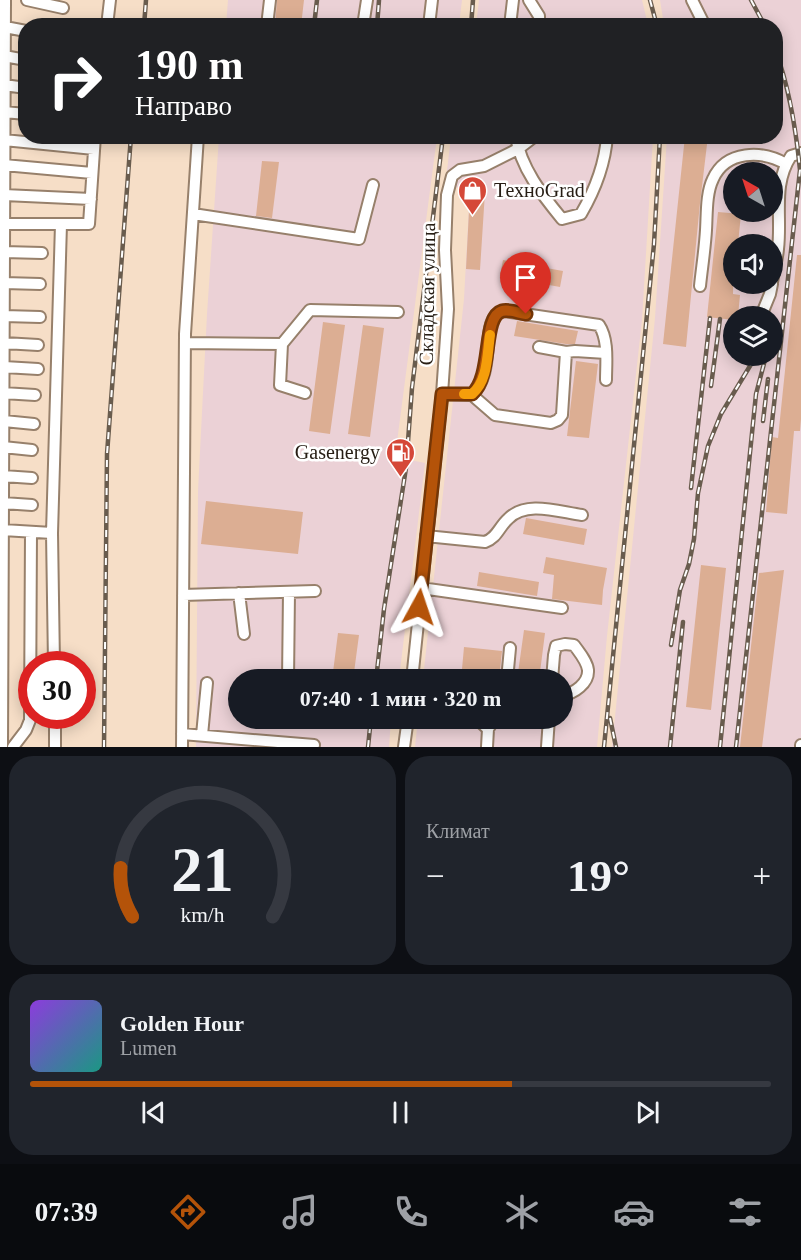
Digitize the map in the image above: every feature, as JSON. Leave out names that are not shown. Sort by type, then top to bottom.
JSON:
[{"type":"street","points":[[2,747],[3,23],[5,0]]},
{"type":"street","points":[[27,0],[63,8]]},
{"type":"street","points":[[108,18],[110,0]]},
{"type":"street","points":[[268,18],[270,0]]},
{"type":"street","points":[[365,18],[368,0]]},
{"type":"street","points":[[430,18],[432,0]]},
{"type":"street","points":[[511,18],[513,0]]},
{"type":"street","points":[[529,0],[539,18]]},
{"type":"street","points":[[692,0],[701,18]]},
{"type":"street","points":[[3,23],[18,28]]},
{"type":"street","points":[[4,56],[18,59]]},
{"type":"street","points":[[4,85],[18,87]]},
{"type":"street","points":[[4,112],[18,113]]},
{"type":"street","points":[[4,140],[18,141]]},
{"type":"street","points":[[44,144],[94,149]]},
{"type":"street","points":[[4,224],[89,224],[94,144]]},
{"type":"street","points":[[182,747],[185,343],[197,144]]},
{"type":"street","points":[[517,144],[541,194],[562,219],[581,214],[595,191],[606,154],[607,144]]},
{"type":"street","points":[[518,149],[525,144]]},
{"type":"street","name":"Складская улица","points":[[413,669],[442,394],[448,309],[445,250],[447,195],[452,176],[460,170],[484,166],[518,149]]},
{"type":"street","points":[[778,234],[778,194],[781,176],[791,156],[801,153]]},
{"type":"street","points":[[700,286],[709,195],[713,178],[724,164],[744,154],[761,155],[786,164]]},
{"type":"street","points":[[4,165],[92,173]]},
{"type":"street","points":[[193,214],[359,239],[373,185]]},
{"type":"street","points":[[4,195],[91,200]]},
{"type":"street","points":[[54,651],[52,533],[61,224]]},
{"type":"street","points":[[4,252],[42,253]]},
{"type":"street","points":[[4,283],[39,284]]},
{"type":"street","points":[[305,393],[280,385],[282,344],[309,310],[398,312]]},
{"type":"street","points":[[442,394],[472,394],[478,389],[484,375],[492,322],[496,315],[504,310],[599,326],[606,353],[606,381]]},
{"type":"street","points":[[4,316],[40,317]]},
{"type":"street","points":[[4,343],[38,345]]},
{"type":"street","points":[[185,343],[282,344]]},
{"type":"street","points":[[538,347],[566,352],[606,353]]},
{"type":"street","points":[[472,394],[495,416],[551,423],[558,420],[562,415],[566,352]]},
{"type":"street","points":[[4,367],[38,369]]},
{"type":"street","points":[[3,393],[35,395]]},
{"type":"street","points":[[4,421],[34,424]]},
{"type":"street","points":[[3,447],[32,450]]},
{"type":"street","points":[[2,481],[32,478]]},
{"type":"street","points":[[3,504],[32,505]]},
{"type":"street","points":[[426,536],[485,542],[498,533],[506,519],[516,512],[529,508],[582,515]]},
{"type":"street","points":[[3,530],[52,533]]},
{"type":"street","points":[[13,747],[26,730],[30,720],[31,532]]},
{"type":"street","points":[[420,588],[562,608]]},
{"type":"street","points":[[183,595],[315,591]]},
{"type":"street","points":[[288,669],[290,592]]},
{"type":"street","points":[[239,593],[244,634]]},
{"type":"street","points":[[553,669],[556,646],[574,645],[582,655],[588,670],[585,680],[573,691]]},
{"type":"street","points":[[508,669],[510,648]]},
{"type":"street","points":[[202,735],[207,683]]},
{"type":"street","points":[[55,729],[55,747]]},
{"type":"street","points":[[404,747],[406,729]]},
{"type":"street","points":[[487,747],[488,729]]},
{"type":"street","points":[[547,747],[548,729]]},
{"type":"street","points":[[182,734],[314,745]]},
{"type":"shaded area","points":[[228,0],[462,0],[460,18],[227,18]]},
{"type":"shaded area","points":[[479,0],[642,0],[646,18],[477,18]]},
{"type":"shaded area","points":[[660,0],[801,0],[801,747],[612,747],[655,318],[667,144],[783,144],[783,18],[663,18]]},
{"type":"shaded area","points":[[219,144],[436,144],[395,457],[425,463],[400,669],[228,669],[228,729],[390,729],[389,747],[196,747],[198,491]]},
{"type":"shaded area","points":[[450,144],[653,144],[642,320],[597,747],[415,747],[417,729],[573,729],[573,669],[424,669],[464,299],[470,188],[445,187]]},
{"type":"building","points":[[277,0],[304,0],[302,18],[276,18]]},
{"type":"building","points":[[684,144],[707,144],[686,347],[663,344]]},
{"type":"building","points":[[262,161],[279,162],[272,218],[256,216]]},
{"type":"building","points":[[470,191],[485,192],[480,270],[466,269]]},
{"type":"building","points":[[718,212],[723,212],[723,222],[740,222],[739,234],[723,234],[723,294],[740,295],[739,306],[723,306],[723,319],[707,317]]},
{"type":"building","points":[[797,255],[801,255],[801,419],[800,431],[794,431],[787,514],[766,512],[772,437],[778,438]]},
{"type":"building","points":[[503,260],[563,271],[560,287],[500,276]]},
{"type":"building","points":[[517,321],[578,331],[575,344],[514,336]]},
{"type":"building","points":[[323,322],[345,325],[330,434],[309,431]]},
{"type":"building","points":[[363,325],[384,328],[370,437],[348,434]]},
{"type":"building","points":[[576,361],[598,364],[589,438],[567,436]]},
{"type":"building","points":[[206,501],[303,512],[298,554],[201,544]]},
{"type":"building","points":[[526,518],[587,529],[584,545],[523,534]]},
{"type":"building","points":[[546,557],[607,568],[602,605],[552,599],[554,575],[543,573]]},
{"type":"building","points":[[701,565],[726,568],[711,710],[686,707]]},
{"type":"building","points":[[784,570],[762,747],[740,747],[759,573]]},
{"type":"building","points":[[479,572],[539,582],[537,596],[477,586]]},
{"type":"building","points":[[524,630],[545,633],[540,669],[519,669]]},
{"type":"building","points":[[338,633],[359,635],[354,669],[333,669]]},
{"type":"building","points":[[464,647],[502,651],[500,669],[462,669]]},
{"type":"railway","points":[[145,18],[146,0]]},
{"type":"railway","points":[[315,18],[317,0]]},
{"type":"railway","points":[[378,18],[379,0]]},
{"type":"railway","points":[[472,18],[473,0]]},
{"type":"railway","points":[[650,0],[655,18]]},
{"type":"railway","points":[[751,0],[761,18]]},
{"type":"railway","points":[[736,747],[800,170],[792,110],[783,75]]},
{"type":"railway","points":[[104,747],[107,454],[130,144]]},
{"type":"railway","points":[[377,669],[384,609],[406,468],[412,388],[442,144]]},
{"type":"railway","points":[[604,747],[654,244],[660,144]]},
{"type":"railway","points":[[691,488],[710,318]]},
{"type":"railway","points":[[711,386],[720,319]]},
{"type":"railway","points":[[671,645],[680,590],[694,539],[698,493],[708,446],[721,414],[750,366]]},
{"type":"railway","points":[[720,747],[756,394],[763,366]]},
{"type":"railway","points":[[763,421],[768,379]]},
{"type":"railway","points":[[670,747],[683,622]]},
{"type":"railway","points":[[610,718],[616,747]]},
{"type":"railway","points":[[368,747],[370,729]]},
{"type":"slow traffic","points":[[464,394],[472,394],[478,389],[484,375],[490,335]]},
{"type":"place","name":"ТехноGrad","points":[[473,216]]},
{"type":"place","name":"Gasenergy","points":[[401,478]]},
{"type":"route","points":[[419,607],[442,394],[472,394],[478,389],[484,375],[492,322],[496,315],[504,310],[526,314]]}]
